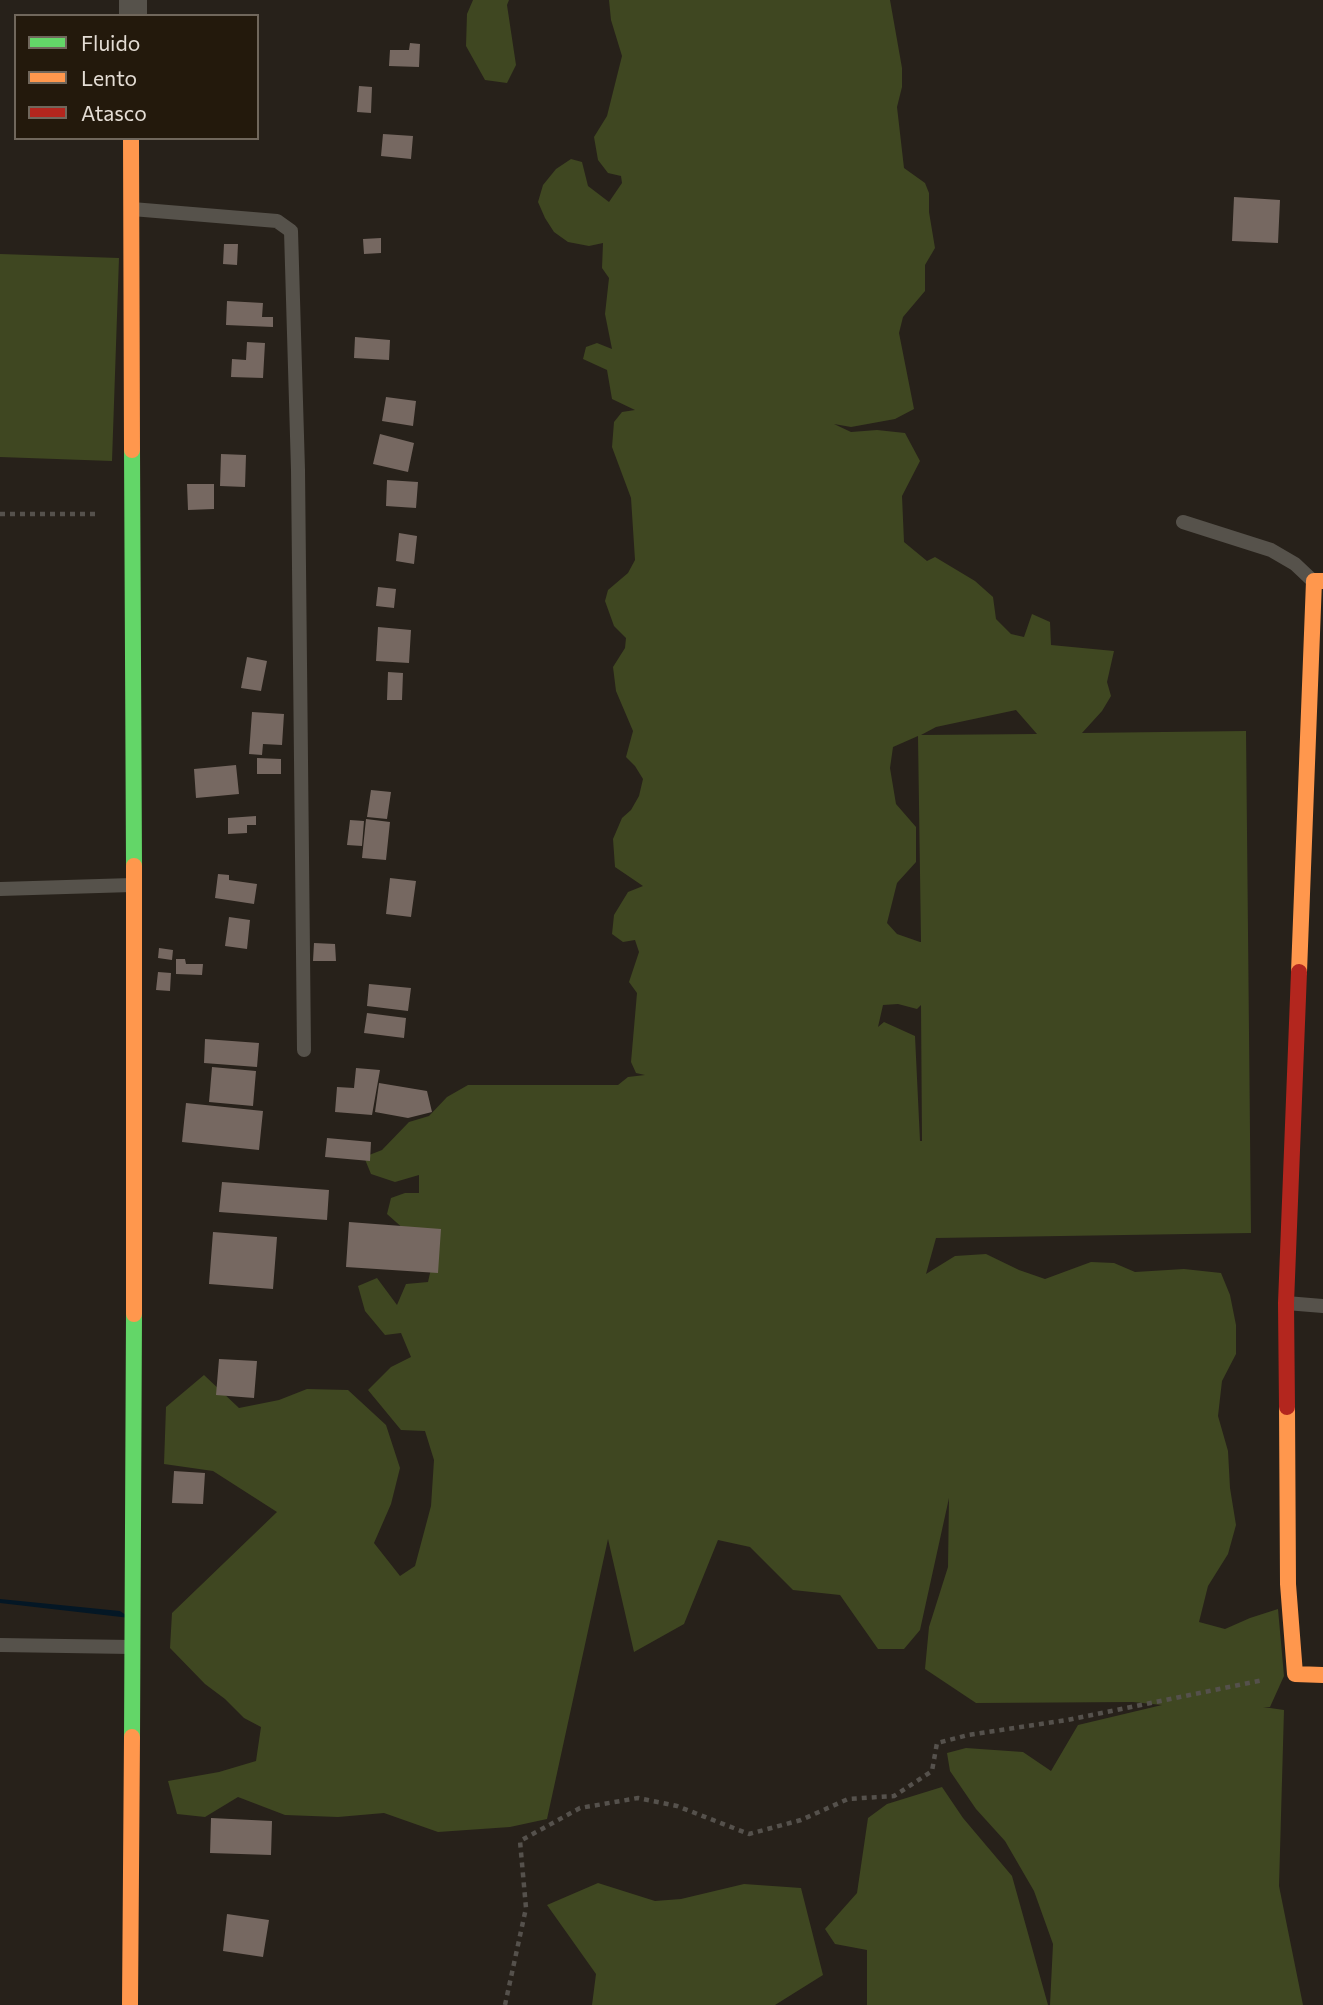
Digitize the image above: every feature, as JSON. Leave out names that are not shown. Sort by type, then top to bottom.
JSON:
[{"type":"street","points":[[130,2005],[134,884],[131,140]]},
{"type":"street","points":[[1318,581],[1286,1303],[1288,1571],[1294,1674],[1323,1675]]},
{"type":"lane","points":[[130,209],[277,221],[291,231],[298,470],[304,1049]]},
{"type":"lane","points":[[1182,522],[1271,550],[1318,581]]},
{"type":"lane","points":[[0,889],[134,884]]},
{"type":"lane","points":[[1286,1303],[1323,1306]]},
{"type":"lane","points":[[0,1644],[132,1647]]},
{"type":"path","points":[[0,514],[131,513]]},
{"type":"path","points":[[505,2005],[526,1908],[520,1841],[580,1808],[639,1798],[677,1806],[749,1834],[801,1820],[848,1799],[894,1796],[932,1771],[937,1742],[1067,1720],[1294,1674]]},
{"type":"green space","points":[[473,0],[509,0],[507,5],[516,65],[507,83],[485,80],[466,46],[467,14]]},
{"type":"green space","points":[[609,0],[890,0],[902,68],[902,87],[897,107],[904,168],[925,183],[929,193],[935,248],[925,265],[925,291],[903,317],[899,333],[914,409],[895,419],[851,427],[834,424],[851,432],[877,430],[905,433],[920,461],[902,496],[904,542],[927,561],[935,557],[975,581],[993,597],[996,619],[1011,634],[1024,637],[1032,614],[1050,622],[1051,645],[1114,651],[1107,682],[1111,696],[1102,711],[1082,733],[1246,731],[1251,1233],[936,1238],[926,1274],[955,1256],[986,1254],[1045,1279],[1091,1262],[1114,1263],[1135,1272],[1184,1269],[1221,1273],[1230,1295],[1236,1325],[1236,1354],[1222,1381],[1218,1416],[1228,1451],[1236,1525],[1228,1554],[1208,1586],[1199,1622],[1225,1629],[1278,1609],[1284,1676],[1270,1707],[1263,1707],[1284,1710],[1279,1886],[1303,2005],[1050,2005],[1053,1944],[1034,1891],[1005,1841],[976,1809],[950,1771],[947,1753],[966,1748],[1023,1752],[1051,1771],[1078,1725],[1162,1705],[1133,1702],[976,1703],[925,1669],[929,1627],[948,1567],[949,1498],[920,1630],[904,1649],[878,1649],[840,1595],[793,1590],[750,1547],[718,1540],[684,1624],[634,1652],[608,1539],[547,1819],[510,1827],[438,1832],[384,1813],[338,1817],[285,1815],[238,1797],[205,1817],[177,1814],[168,1781],[219,1772],[256,1761],[261,1727],[244,1718],[205,1684],[170,1648],[172,1613],[277,1512],[213,1471],[164,1464],[166,1407],[204,1375],[239,1408],[279,1400],[307,1389],[348,1390],[386,1425],[400,1468],[391,1504],[374,1543],[400,1576],[415,1566],[431,1506],[434,1460],[425,1431],[401,1430],[368,1390],[391,1367],[411,1357],[401,1333],[385,1335],[365,1311],[358,1286],[377,1278],[397,1305],[406,1284],[428,1282],[437,1242],[405,1230],[387,1214],[391,1198],[405,1193],[419,1193],[419,1175],[395,1182],[371,1174],[364,1157],[382,1150],[409,1122],[429,1116],[447,1097],[468,1085],[618,1085],[628,1077],[645,1075],[636,1073],[631,1062],[637,993],[629,982],[639,952],[635,940],[623,942],[612,934],[614,915],[628,892],[643,886],[615,867],[613,839],[622,818],[631,810],[639,796],[643,779],[626,757],[633,731],[616,691],[613,667],[625,648],[626,638],[614,626],[605,601],[608,590],[628,573],[635,560],[631,498],[612,447],[614,422],[622,412],[635,410],[612,399],[607,370],[583,359],[586,347],[597,343],[612,349],[605,314],[609,278],[602,268],[603,243],[589,246],[568,242],[554,232],[538,202],[543,185],[556,169],[571,159],[582,162],[588,186],[609,202],[622,183],[621,176],[608,173],[598,160],[594,137],[607,116],[622,56],[611,20]],"holes":[[[1016,710],[1037,734],[921,735],[936,727]],[[918,736],[921,942],[897,934],[887,923],[897,883],[916,862],[916,827],[896,804],[890,768],[893,747]],[[898,1004],[917,1009],[921,1005],[922,1141],[915,1036],[884,1022],[878,1027],[883,1005]]]},
{"type":"green space","points":[[0,254],[119,258],[112,461],[0,457]]},
{"type":"green space","points":[[942,1787],[963,1818],[1012,1876],[1048,2005],[867,2005],[867,1950],[835,1944],[825,1929],[857,1893],[868,1818],[887,1804]]},
{"type":"green space","points":[[598,1883],[655,1901],[681,1899],[744,1884],[801,1888],[823,1975],[775,2005],[592,2005],[596,1974],[547,1905]]},
{"type":"water","points":[[0,1599],[120,1611],[130,1618],[0,1603]]},
{"type":"building","points":[[410,43],[420,44],[419,67],[389,66],[390,50],[409,50]]},
{"type":"building","points":[[359,86],[372,87],[371,113],[357,112]]},
{"type":"building","points":[[383,134],[413,136],[411,159],[381,156]]},
{"type":"building","points":[[1234,197],[1280,200],[1278,243],[1232,241]]},
{"type":"building","points":[[381,238],[381,253],[364,254],[363,239]]},
{"type":"building","points":[[224,244],[238,244],[237,265],[223,264]]},
{"type":"building","points":[[227,301],[263,303],[262,317],[273,317],[273,327],[226,325]]},
{"type":"building","points":[[355,337],[390,340],[389,360],[354,358]]},
{"type":"building","points":[[247,342],[265,343],[263,378],[231,377],[232,359],[246,360]]},
{"type":"building","points":[[386,397],[416,401],[413,426],[382,421]]},
{"type":"building","points":[[380,434],[414,443],[408,472],[373,464]]},
{"type":"building","points":[[221,454],[246,455],[245,487],[220,486]]},
{"type":"building","points":[[387,480],[418,482],[416,508],[386,506]]},
{"type":"building","points":[[187,484],[214,484],[214,509],[188,510]]},
{"type":"building","points":[[399,533],[417,536],[414,564],[396,561]]},
{"type":"building","points":[[378,587],[396,589],[394,608],[376,606]]},
{"type":"building","points":[[378,627],[411,630],[409,663],[376,661]]},
{"type":"building","points":[[247,657],[267,661],[261,691],[241,688]]},
{"type":"building","points":[[388,672],[403,673],[402,700],[387,700]]},
{"type":"building","points":[[252,712],[284,714],[282,745],[263,744],[262,755],[249,754]]},
{"type":"building","points":[[257,758],[281,759],[281,774],[257,774]]},
{"type":"building","points":[[236,765],[239,794],[196,798],[194,769]]},
{"type":"building","points":[[371,790],[391,792],[387,819],[367,817]]},
{"type":"building","points":[[256,816],[256,825],[247,825],[247,833],[228,834],[228,818]]},
{"type":"building","points":[[366,819],[390,822],[386,860],[362,858]]},
{"type":"building","points":[[350,820],[364,821],[362,846],[347,845]]},
{"type":"building","points":[[218,874],[229,875],[229,880],[257,884],[254,904],[215,898]]},
{"type":"building","points":[[390,878],[416,881],[411,917],[386,914]]},
{"type":"building","points":[[229,917],[250,920],[247,949],[225,946]]},
{"type":"building","points":[[314,943],[335,944],[336,961],[313,961]]},
{"type":"building","points":[[159,948],[173,950],[172,960],[158,958]]},
{"type":"building","points":[[176,959],[185,959],[186,964],[203,964],[202,975],[176,974]]},
{"type":"building","points":[[158,972],[171,973],[170,991],[156,990]]},
{"type":"building","points":[[369,984],[411,988],[408,1011],[367,1006]]},
{"type":"building","points":[[367,1013],[406,1018],[404,1038],[364,1033]]},
{"type":"building","points":[[205,1039],[259,1043],[257,1067],[204,1063]]},
{"type":"building","points":[[212,1067],[256,1071],[253,1106],[209,1102]]},
{"type":"building","points":[[356,1068],[380,1070],[372,1115],[335,1112],[337,1087],[354,1088]]},
{"type":"building","points":[[379,1083],[427,1091],[432,1112],[408,1118],[375,1112]]},
{"type":"building","points":[[186,1103],[263,1111],[259,1150],[182,1142]]},
{"type":"building","points":[[327,1138],[371,1142],[370,1161],[325,1157]]},
{"type":"building","points":[[222,1182],[329,1190],[327,1220],[219,1212]]},
{"type":"building","points":[[349,1222],[441,1229],[438,1273],[346,1267]]},
{"type":"building","points":[[213,1232],[277,1237],[273,1289],[209,1284]]},
{"type":"building","points":[[219,1359],[257,1361],[254,1398],[216,1395]]},
{"type":"building","points":[[174,1471],[205,1473],[203,1504],[172,1503]]},
{"type":"building","points":[[211,1818],[272,1821],[271,1855],[210,1853]]},
{"type":"building","points":[[227,1914],[269,1920],[263,1957],[223,1951]]},
{"type":"traffic: fast","points":[[132,450],[134,866]]},
{"type":"traffic: fast","points":[[132,1737],[134,1314]]},
{"type":"traffic: slow","points":[[131,140],[132,450]]},
{"type":"traffic: slow","points":[[1299,972],[1314,581],[1323,581]]},
{"type":"traffic: slow","points":[[134,866],[134,1314]]},
{"type":"traffic: slow","points":[[1287,1407],[1288,1584],[1295,1674],[1323,1675]]},
{"type":"traffic: slow","points":[[130,2005],[132,1737]]},
{"type":"traffic: jam","points":[[1287,1407],[1286,1303],[1299,972]]}]
